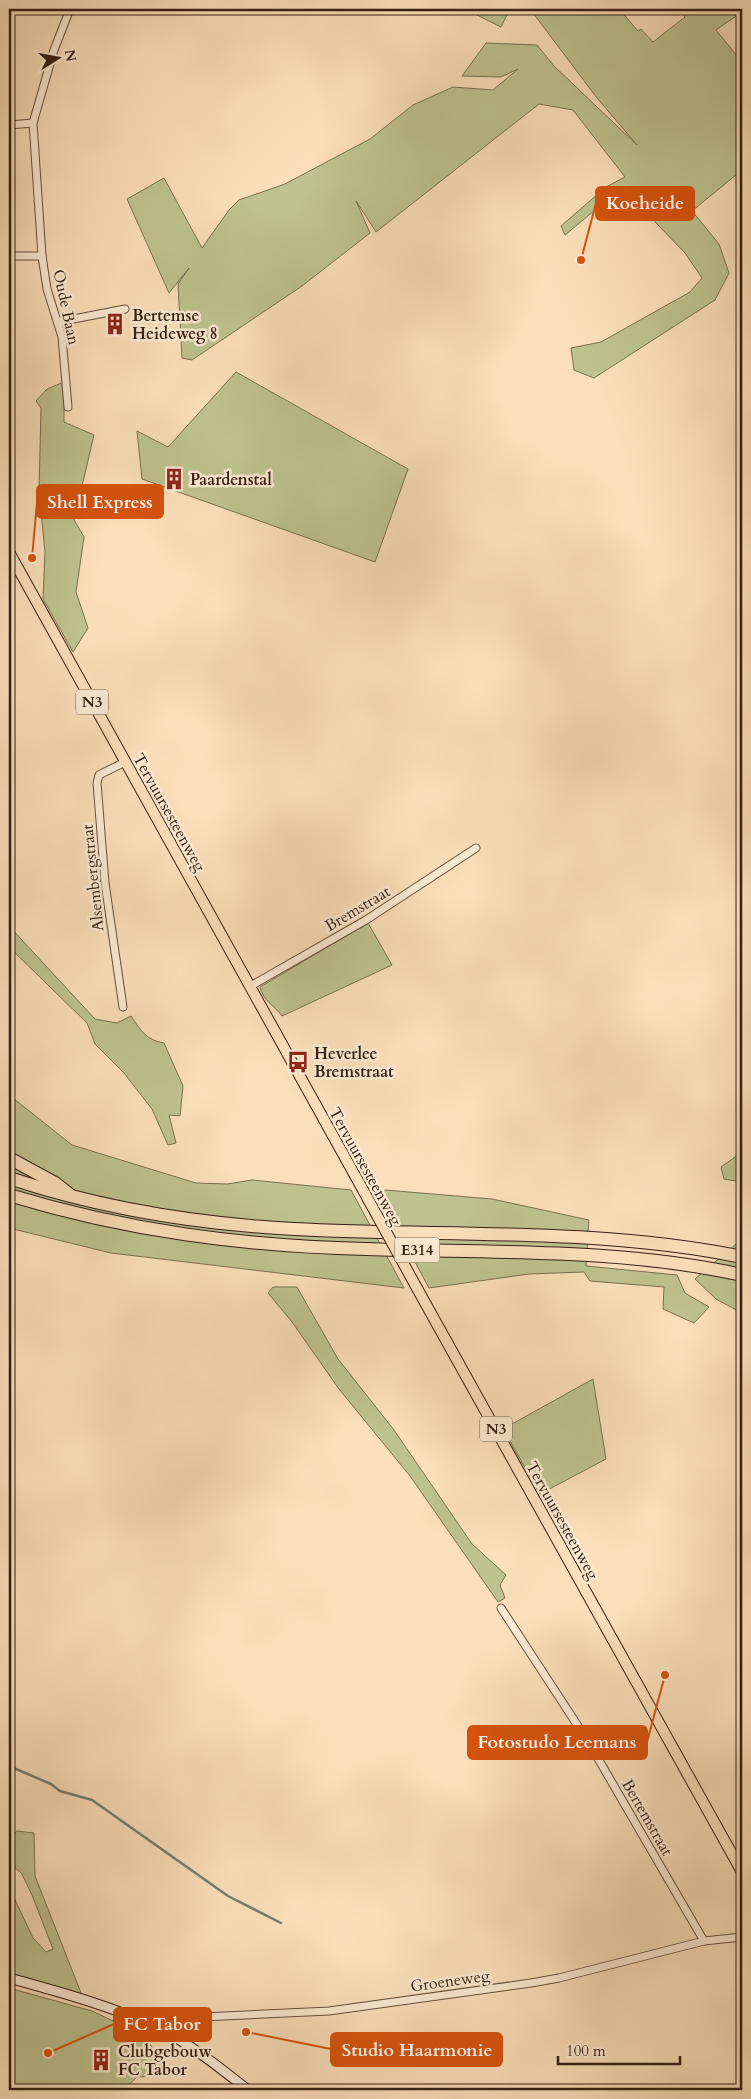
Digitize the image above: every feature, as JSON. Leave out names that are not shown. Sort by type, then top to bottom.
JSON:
[{"type":"highway","points":[[9,1158],[54,1183],[71,1196]]},
{"type":"highway","name":"E314","points":[[9,1178],[50,1192],[157,1214],[237,1224],[294,1229],[560,1236],[680,1246],[742,1257]]},
{"type":"highway","name":"E314","points":[[9,1195],[93,1219],[156,1231],[228,1240],[295,1246],[365,1249],[571,1254],[677,1263],[742,1275]]},
{"type":"main road","name":"Tervuursesteenweg","points":[[9,552],[742,1872]]},
{"type":"main road","points":[[9,1978],[83,1998],[161,2030],[199,2053],[248,2090]]},
{"type":"street","name":"Oude Baan","points":[[68,407],[62,337],[46,289],[33,123],[54,50],[70,9]]},
{"type":"street","points":[[9,125],[33,123]]},
{"type":"street","points":[[9,256],[42,256]]},
{"type":"street","points":[[58,322],[125,309]]},
{"type":"street","name":"Alsembergstraat","points":[[123,1007],[105,883],[97,783],[99,775],[125,762]]},
{"type":"street","name":"Bremstraat","points":[[250,987],[366,920],[476,848]]},
{"type":"street","name":"Bertemstraat","points":[[500,1608],[590,1743],[704,1940]]},
{"type":"street","name":"Groeneweg","points":[[161,2030],[174,2020],[183,2018],[329,2011],[560,1978],[704,1940],[742,1938]]},
{"type":"green space","points":[[465,9],[510,9],[501,27]]},
{"type":"green space","points":[[530,9],[619,9],[638,31],[641,29],[653,42],[685,17],[679,9],[742,9],[742,12],[716,30],[742,62],[742,170],[692,211],[719,244],[729,273],[715,300],[594,378],[574,370],[571,348],[601,342],[690,292],[702,278],[685,253],[632,198],[601,205],[565,235],[561,226],[606,187],[625,177],[573,110],[539,104],[376,232],[356,201],[370,233],[302,286],[192,360],[182,358],[178,284],[189,268],[169,293],[127,199],[164,178],[202,248],[229,210],[239,200],[285,184],[370,139],[413,105],[453,87],[493,90],[518,69],[501,77],[462,76],[486,43],[537,45],[554,66],[637,145],[597,98]]},
{"type":"green space","points":[[236,372],[408,469],[375,562],[142,479],[137,431],[168,447]]},
{"type":"green space","points":[[64,382],[64,422],[94,435],[74,520],[84,537],[76,592],[88,628],[73,652],[43,599],[45,552],[39,491],[41,408],[36,401],[47,389]]},
{"type":"green space","points":[[368,923],[392,965],[282,1016],[261,992],[260,987]]},
{"type":"green space","points":[[9,926],[95,1019],[117,1023],[131,1016],[144,1034],[153,1040],[164,1043],[183,1086],[180,1116],[169,1115],[176,1143],[168,1145],[152,1109],[124,1073],[95,1044],[87,1023],[9,947]]},
{"type":"green space","points":[[9,1095],[72,1145],[196,1183],[227,1184],[252,1180],[351,1190],[404,1288],[111,1253],[9,1228]]},
{"type":"green space","points":[[742,1152],[742,1180],[724,1179],[721,1167]]},
{"type":"green space","points":[[385,1190],[492,1199],[589,1220],[586,1266],[677,1275],[685,1293],[709,1307],[694,1323],[663,1309],[664,1287],[590,1281],[584,1272],[529,1274],[429,1288],[379,1195]]},
{"type":"green space","points":[[742,1239],[742,1313],[716,1299],[695,1279]]},
{"type":"green space","points":[[273,1287],[297,1287],[338,1359],[394,1430],[472,1544],[506,1575],[500,1585],[505,1598],[498,1602],[410,1476],[339,1389],[292,1322],[268,1293]]},
{"type":"green space","points":[[593,1379],[606,1459],[540,1494],[503,1429]]},
{"type":"green space","points":[[17,1831],[34,1833],[35,1876],[83,1998],[9,1976],[9,1931],[12,1931],[9,1922],[9,1887],[33,1938],[46,1952],[53,1949],[22,1874],[9,1862],[9,1838]]},
{"type":"green space","points":[[9,1988],[92,2011],[143,2035],[173,2075],[137,2077],[123,2090],[9,2090]]},
{"type":"waterway","points":[[9,1766],[51,1784],[60,1791],[92,1800],[228,1896],[281,1923]]},
{"type":"place","name":"Koeheide","points":[[581,260]]},
{"type":"place","name":"Bertemse Heideweg 8","points":[[115,324]]},
{"type":"place","name":"Paardenstal","points":[[174,479]]},
{"type":"place","name":"Shell Express","points":[[32,558]]},
{"type":"place","name":"Heverlee Bremstraat","points":[[298,1062]]},
{"type":"place","name":"Fotostudo Leemans","points":[[665,1675]]},
{"type":"place","name":"Studio Haarmonie","points":[[246,2032]]},
{"type":"place","name":"FC Tabor","points":[[48,2053]]},
{"type":"place","name":"Clubgebouw FC Tabor","points":[[101,2060]]}]
